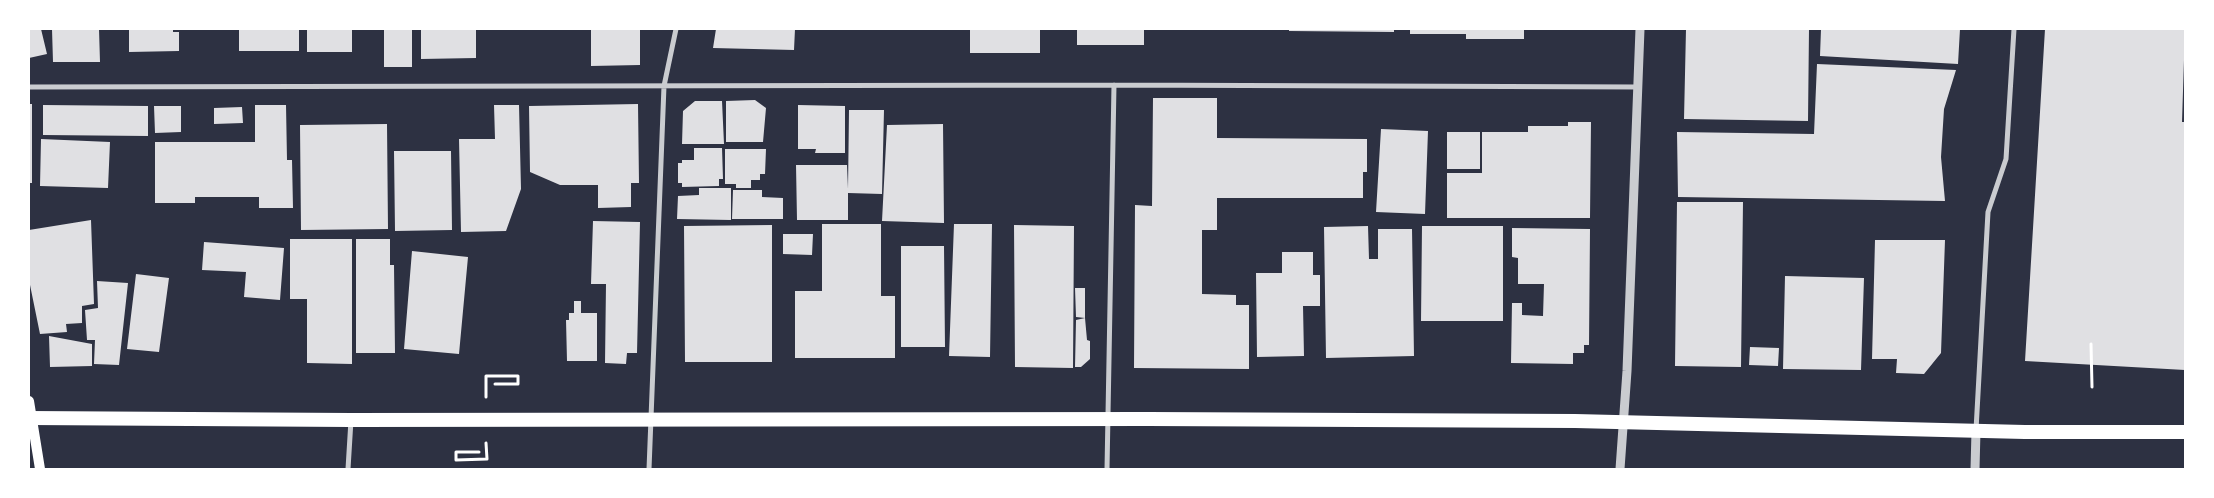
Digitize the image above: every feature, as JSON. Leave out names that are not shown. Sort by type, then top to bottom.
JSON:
[{"type":"highway","points":[[30,418],[351,420],[651,418],[1108,419],[1624,422],[1976,431],[2185,432]]},
{"type":"main road","points":[[29,402],[30,418],[40,469]]},
{"type":"street","points":[[649,469],[664,86],[676,29]]},
{"type":"street","points":[[1620,469],[1624,422],[1640,29]]},
{"type":"street","points":[[1975,469],[1988,212],[2006,159],[2014,29]]},
{"type":"street","points":[[1106,469],[1114,85]]},
{"type":"street","points":[[29,87],[1114,85],[1638,87]]},
{"type":"street","points":[[348,469],[351,420]]},
{"type":"path","points":[[2091,344],[2092,387]]},
{"type":"path","points":[[486,376],[518,376],[518,384],[495,384]]},
{"type":"path","points":[[479,452],[456,452],[456,460],[486,459]]},
{"type":"building","points":[[29,29],[41,29],[47,54],[29,58]]},
{"type":"building","points":[[52,29],[99,29],[100,62],[53,62]]},
{"type":"building","points":[[129,29],[173,29],[173,32],[179,32],[179,51],[129,52]]},
{"type":"building","points":[[239,29],[299,29],[299,51],[239,51]]},
{"type":"building","points":[[307,29],[352,29],[352,52],[307,52]]},
{"type":"building","points":[[384,29],[412,29],[412,67],[384,67]]},
{"type":"building","points":[[421,29],[476,29],[476,58],[421,59]]},
{"type":"building","points":[[591,29],[640,29],[640,65],[591,66]]},
{"type":"building","points":[[716,29],[795,29],[794,50],[713,48]]},
{"type":"building","points":[[970,29],[1040,29],[1040,53],[970,53]]},
{"type":"building","points":[[1077,29],[1144,29],[1144,45],[1077,45]]},
{"type":"building","points":[[1289,29],[1394,29],[1394,32],[1289,31]]},
{"type":"building","points":[[1410,29],[1524,29],[1524,39],[1466,39],[1466,34],[1410,34]]},
{"type":"building","points":[[1686,29],[1809,29],[1808,121],[1684,119]]},
{"type":"building","points":[[1821,29],[1960,29],[1958,64],[1820,56]]},
{"type":"building","points":[[2045,29],[2185,29],[2182,122],[2185,122],[2185,370],[2025,361]]},
{"type":"building","points":[[1817,64],[1956,70],[1944,109],[1941,157],[1945,201],[1678,197],[1677,132],[1814,134]]},
{"type":"building","points":[[1153,98],[1217,98],[1217,138],[1367,139],[1367,172],[1363,172],[1363,198],[1217,198],[1217,230],[1202,230],[1202,294],[1236,295],[1236,305],[1249,305],[1249,369],[1134,368],[1135,205],[1152,206]]},
{"type":"building","points":[[755,100],[766,108],[763,142],[726,142],[726,101]]},
{"type":"building","points":[[695,101],[722,101],[724,144],[682,144],[683,111]]},
{"type":"building","points":[[29,104],[32,104],[32,183],[29,183]]},
{"type":"building","points":[[638,104],[639,183],[631,183],[631,207],[598,208],[598,185],[560,185],[530,172],[529,106]]},
{"type":"building","points":[[43,105],[148,106],[148,136],[43,135]]},
{"type":"building","points":[[255,105],[286,105],[287,160],[292,160],[293,208],[259,208],[259,197],[195,197],[195,203],[155,203],[155,142],[255,142]]},
{"type":"building","points":[[494,105],[519,105],[521,189],[506,231],[461,232],[459,139],[495,139]]},
{"type":"building","points":[[798,105],[845,106],[845,153],[815,153],[816,149],[798,149]]},
{"type":"building","points":[[154,106],[181,106],[181,132],[155,133]]},
{"type":"building","points":[[242,107],[243,123],[214,124],[214,108]]},
{"type":"building","points":[[849,110],[884,110],[882,194],[848,193],[848,220],[797,220],[796,165],[847,165],[848,189]]},
{"type":"building","points":[[1568,122],[1591,122],[1590,218],[1447,218],[1447,173],[1482,173],[1482,132],[1528,132],[1528,126],[1568,126]]},
{"type":"building","points":[[387,124],[388,229],[301,230],[300,125]]},
{"type":"building","points":[[943,124],[944,223],[882,221],[887,125]]},
{"type":"building","points":[[1381,129],[1428,131],[1425,214],[1376,212]]},
{"type":"building","points":[[1447,132],[1480,132],[1480,169],[1447,169]]},
{"type":"building","points":[[41,139],[110,142],[108,188],[40,186]]},
{"type":"building","points":[[694,148],[722,148],[723,179],[719,179],[719,186],[682,187],[682,183],[678,183],[678,163],[682,163],[682,160],[694,160]]},
{"type":"building","points":[[725,149],[766,149],[765,174],[760,174],[760,180],[751,180],[751,188],[736,188],[736,184],[725,184]]},
{"type":"building","points":[[394,151],[451,151],[452,230],[395,231]]},
{"type":"building","points":[[699,188],[731,188],[731,220],[677,219],[678,196],[699,195]]},
{"type":"building","points":[[733,190],[762,190],[762,197],[783,198],[783,219],[732,219]]},
{"type":"building","points":[[1677,202],[1743,202],[1741,367],[1675,366]]},
{"type":"building","points":[[91,220],[94,304],[82,306],[82,323],[66,324],[67,332],[40,334],[29,280],[29,230]]},
{"type":"building","points":[[593,221],[640,222],[637,353],[627,353],[626,364],[605,363],[606,284],[591,284]]},
{"type":"building","points":[[822,224],[881,224],[881,296],[895,296],[895,358],[795,358],[795,291],[822,291]]},
{"type":"building","points":[[954,224],[992,224],[990,357],[949,356]]},
{"type":"building","points":[[772,225],[772,362],[685,362],[684,226]]},
{"type":"building","points":[[1014,225],[1074,226],[1073,368],[1015,367]]},
{"type":"building","points":[[1368,226],[1369,259],[1378,259],[1378,229],[1412,229],[1414,356],[1326,358],[1324,227]]},
{"type":"building","points":[[1422,226],[1503,226],[1503,321],[1421,321]]},
{"type":"building","points":[[1512,228],[1590,229],[1589,345],[1584,345],[1584,353],[1573,353],[1573,364],[1511,363],[1512,303],[1522,303],[1522,315],[1543,316],[1544,284],[1518,284],[1518,258],[1512,257]]},
{"type":"building","points":[[783,234],[813,234],[812,255],[783,254]]},
{"type":"building","points":[[290,239],[352,239],[352,364],[307,363],[307,299],[290,299]]},
{"type":"building","points":[[356,239],[390,239],[390,265],[394,265],[395,353],[356,353]]},
{"type":"building","points":[[1875,240],[1945,240],[1941,353],[1924,374],[1896,373],[1897,359],[1872,359]]},
{"type":"building","points":[[204,242],[284,248],[280,300],[244,297],[246,272],[202,270]]},
{"type":"building","points":[[901,246],[944,246],[945,347],[901,347]]},
{"type":"building","points":[[412,251],[468,257],[459,354],[404,349]]},
{"type":"building","points":[[1282,252],[1313,252],[1313,275],[1320,275],[1320,306],[1303,306],[1304,356],[1257,357],[1256,273],[1282,273]]},
{"type":"building","points":[[136,274],[169,278],[159,352],[127,349]]},
{"type":"building","points":[[1785,276],[1864,278],[1861,370],[1783,369]]},
{"type":"building","points":[[97,281],[128,283],[119,365],[94,364],[95,340],[87,340],[85,310],[98,308]]},
{"type":"building","points":[[1075,288],[1085,288],[1085,318],[1076,317]]},
{"type":"building","points":[[574,301],[581,301],[581,313],[597,313],[597,361],[567,361],[566,320],[569,320],[569,313],[574,313]]},
{"type":"building","points":[[1085,318],[1087,340],[1090,341],[1090,359],[1081,367],[1075,367],[1076,320]]},
{"type":"building","points":[[49,336],[92,344],[92,366],[50,367]]},
{"type":"building","points":[[1750,347],[1779,348],[1778,366],[1749,365]]}]
